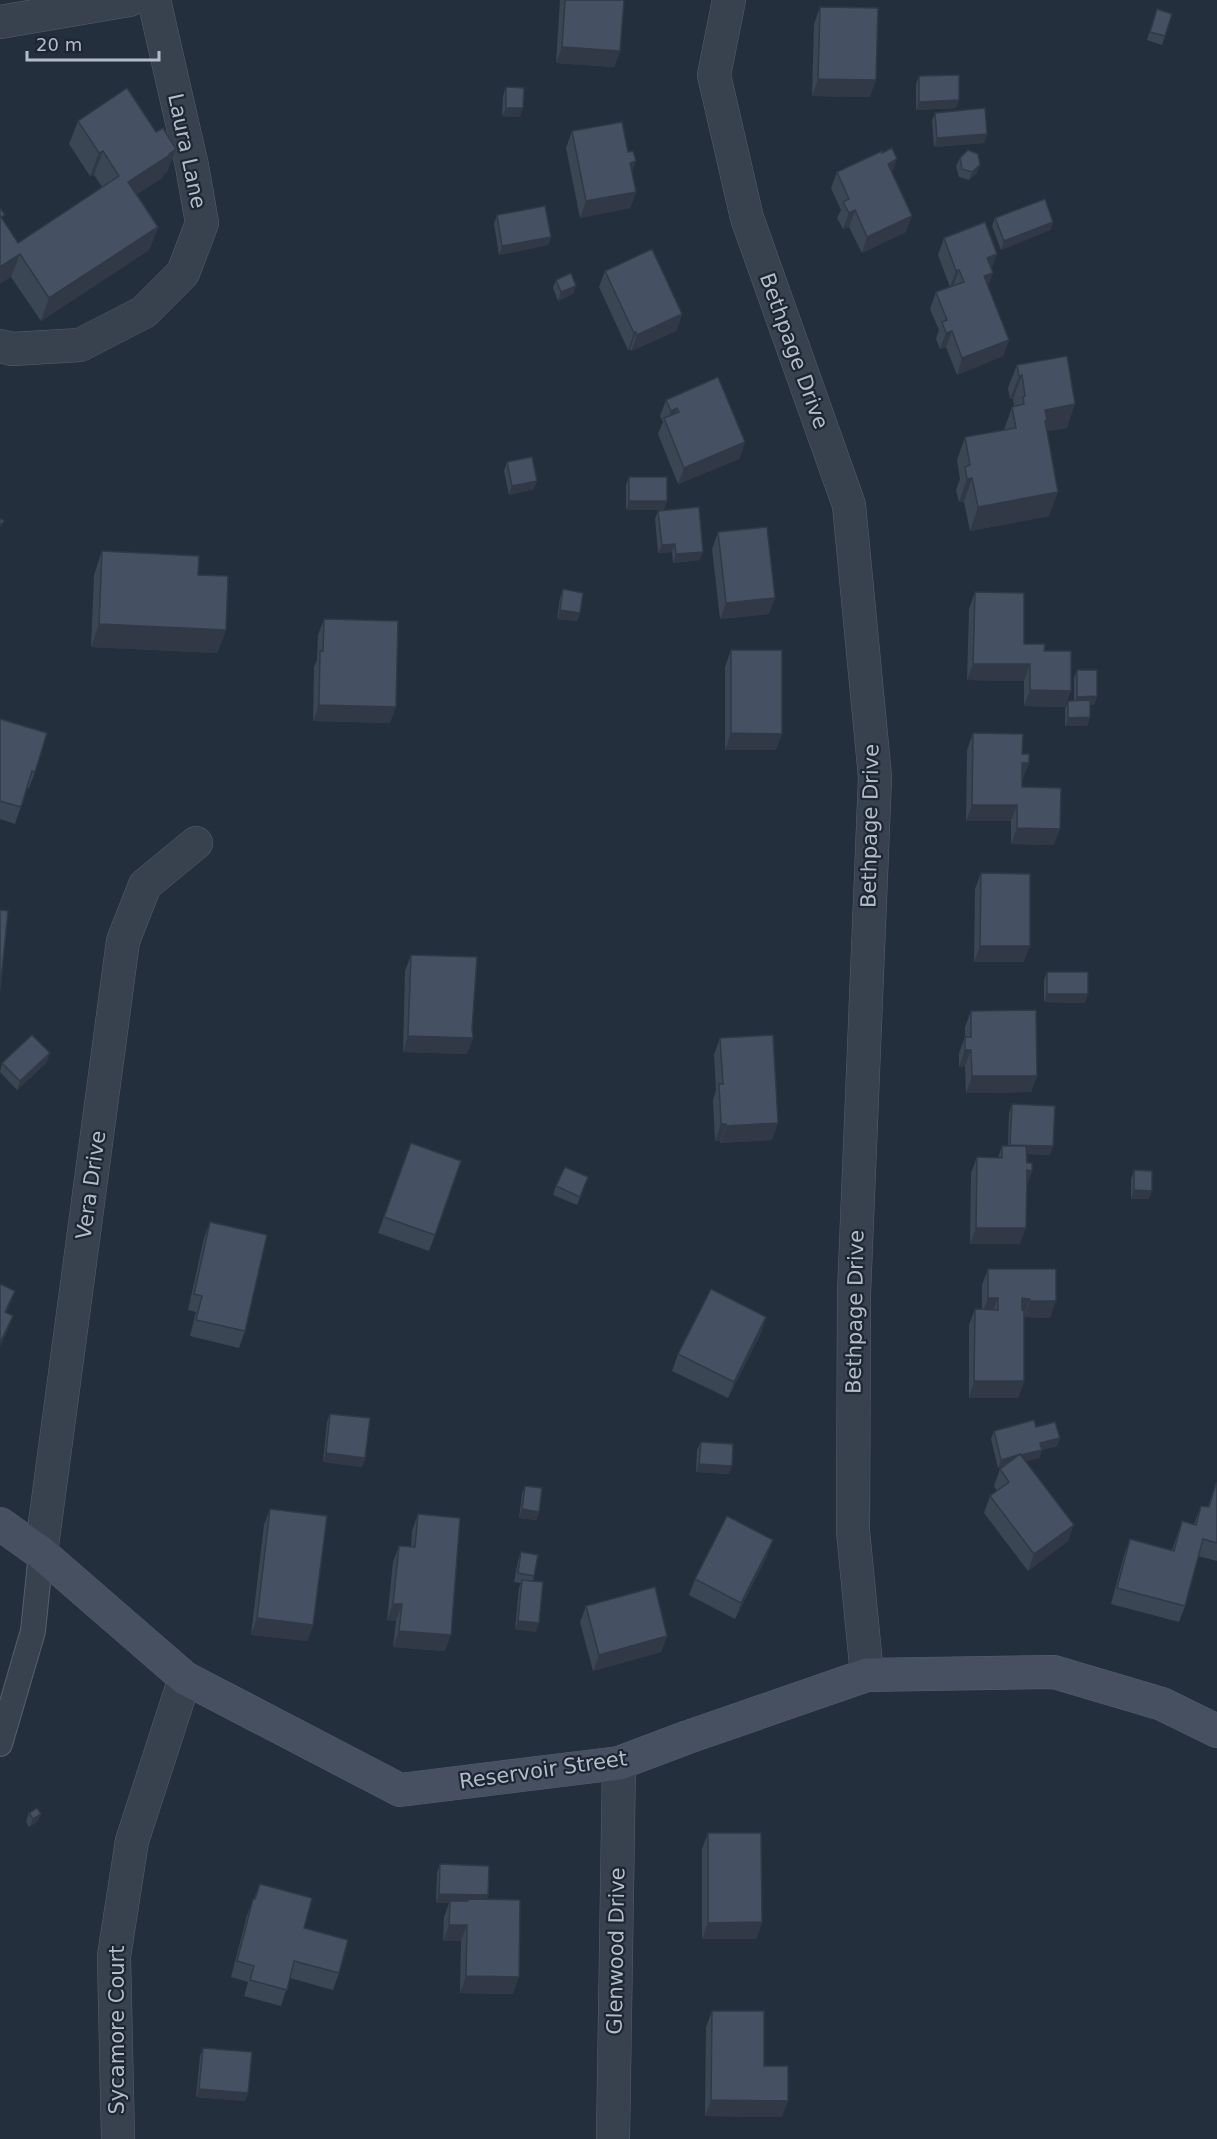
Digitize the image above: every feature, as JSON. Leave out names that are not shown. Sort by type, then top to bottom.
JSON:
[{"type":"street","points":[[0,22],[129,0]]},
{"type":"street","name":"Laura Lane","points":[[0,346],[12,349],[80,345],[144,312],[183,273],[202,223],[192,166],[154,0]]},
{"type":"street","name":"Bethpage Drive","points":[[729,0],[714,75],[747,218],[849,505],[875,777],[854,1294],[853,1531],[867,1675]]},
{"type":"street","name":"Vera Drive","points":[[41,1553],[123,940],[145,885],[196,843]]},
{"type":"street","name":"Reservoir Street","points":[[0,1524],[41,1553],[184,1678],[400,1790],[619,1763],[867,1675],[1054,1672],[1162,1704],[1217,1731]]},
{"type":"street","name":"Sycamore Court","points":[[118,2139],[114,1956],[132,1841],[184,1678]]},
{"type":"street","name":"Glenwood Drive","points":[[613,2139],[619,1763]]},
{"type":"lane","points":[[0,1744],[33,1631],[41,1553]]},
{"type":"building","points":[[565,0],[624,0],[620,51],[562,47]]},
{"type":"building","points":[[820,7],[878,8],[876,80],[818,79]]},
{"type":"building","points":[[1157,9],[1172,14],[1165,36],[1150,32]]},
{"type":"building","points":[[959,75],[959,100],[919,102],[919,76]]},
{"type":"building","points":[[506,87],[524,88],[523,108],[506,108]]},
{"type":"building","points":[[127,88],[156,132],[163,128],[176,149],[128,182],[158,227],[49,298],[20,254],[0,267],[0,208],[5,215],[1,217],[18,243],[119,176],[103,151],[99,153],[78,121]]},
{"type":"building","points":[[985,108],[987,134],[937,138],[935,113]]},
{"type":"building","points":[[622,122],[628,152],[633,151],[636,161],[630,163],[636,192],[586,201],[572,131]]},
{"type":"building","points":[[892,148],[897,159],[888,164],[912,216],[867,237],[855,210],[849,213],[843,202],[849,199],[837,172]]},
{"type":"building","points":[[968,150],[978,154],[980,165],[972,172],[962,169],[960,158]]},
{"type":"building","points":[[1045,199],[1053,222],[1004,241],[995,218]]},
{"type":"building","points":[[545,206],[551,237],[502,246],[497,215]]},
{"type":"building","points":[[985,222],[997,254],[987,258],[993,273],[984,276],[1009,340],[962,358],[952,331],[946,333],[942,322],[947,320],[936,292],[964,282],[959,270],[956,271],[944,238]]},
{"type":"building","points":[[652,249],[682,314],[637,335],[605,271]]},
{"type":"building","points":[[571,273],[576,286],[561,292],[556,280]]},
{"type":"building","points":[[1067,356],[1075,404],[1045,410],[1058,492],[978,507],[972,478],[967,479],[965,467],[970,465],[965,437],[1016,428],[1012,407],[1024,404],[1023,397],[1025,396],[1022,375],[1019,376],[1017,365]]},
{"type":"building","points":[[718,377],[745,442],[684,468],[664,418],[679,412],[677,408],[671,411],[666,400]]},
{"type":"building","points":[[532,457],[537,481],[512,486],[507,462]]},
{"type":"building","points":[[629,477],[667,477],[667,501],[629,501]]},
{"type":"building","points":[[699,507],[703,552],[676,554],[675,544],[662,545],[658,511]]},
{"type":"building","points":[[767,527],[775,598],[726,603],[718,532]]},
{"type":"building","points":[[102,551],[199,556],[198,575],[228,576],[226,630],[99,624]]},
{"type":"building","points":[[563,589],[583,593],[580,613],[560,610]]},
{"type":"building","points":[[975,592],[1024,593],[1024,644],[1045,644],[1044,651],[1071,651],[1071,691],[1030,690],[1030,664],[973,664]]},
{"type":"building","points":[[324,619],[398,621],[396,707],[319,705],[320,651],[323,651]]},
{"type":"building","points":[[731,650],[782,650],[782,734],[731,733]]},
{"type":"building","points":[[1077,670],[1097,670],[1097,696],[1077,697]]},
{"type":"building","points":[[1090,700],[1090,717],[1068,718],[1068,701]]},
{"type":"building","points":[[0,719],[47,733],[21,807],[0,801]]},
{"type":"building","points":[[973,733],[1023,734],[1022,754],[1029,754],[1029,763],[1022,763],[1022,787],[1061,788],[1060,829],[1017,828],[1017,805],[972,805]]},
{"type":"building","points":[[981,873],[1030,874],[1030,946],[980,946]]},
{"type":"building","points":[[0,910],[8,911],[0,990]]},
{"type":"building","points":[[411,955],[477,957],[473,1038],[408,1036]]},
{"type":"building","points":[[1047,972],[1088,972],[1088,994],[1047,994]]},
{"type":"building","points":[[1036,1010],[1037,1076],[972,1076],[971,1050],[965,1050],[965,1037],[971,1037],[971,1011]]},
{"type":"building","points":[[32,1035],[50,1053],[20,1081],[2,1063]]},
{"type":"building","points":[[773,1035],[778,1123],[726,1126],[726,1124],[721,1124],[719,1084],[723,1084],[720,1038]]},
{"type":"building","points":[[1012,1104],[1055,1106],[1053,1146],[1010,1145]]},
{"type":"building","points":[[411,1143],[461,1161],[435,1235],[384,1217]]},
{"type":"building","points":[[1002,1146],[1026,1146],[1027,1163],[1032,1163],[1032,1171],[1027,1170],[1026,1228],[976,1228],[977,1157],[1002,1158]]},
{"type":"building","points":[[565,1167],[588,1177],[580,1197],[556,1186]]},
{"type":"building","points":[[1134,1170],[1152,1171],[1152,1191],[1134,1190]]},
{"type":"building","points":[[210,1222],[267,1235],[245,1331],[196,1320],[202,1296],[194,1294]]},
{"type":"building","points":[[988,1269],[1056,1269],[1056,1301],[1030,1301],[1030,1299],[1022,1298],[1024,1381],[974,1381],[975,1309],[998,1310],[998,1298],[988,1298]]},
{"type":"building","points":[[0,1284],[15,1291],[5,1312],[13,1316],[0,1343]]},
{"type":"building","points":[[711,1289],[766,1317],[734,1382],[678,1354]]},
{"type":"building","points":[[330,1414],[370,1418],[365,1458],[326,1453]]},
{"type":"building","points":[[1034,1420],[1036,1427],[1055,1422],[1060,1438],[1040,1443],[1042,1450],[1001,1460],[994,1431]]},
{"type":"building","points":[[701,1442],[733,1444],[732,1466],[699,1464]]},
{"type":"building","points":[[1020,1454],[1074,1525],[1034,1554],[990,1496],[1009,1482],[1000,1469]]},
{"type":"building","points":[[1216,1483],[1217,1543],[1203,1539],[1185,1606],[1117,1588],[1130,1539],[1174,1551],[1182,1521],[1196,1525],[1201,1506],[1209,1507]]},
{"type":"building","points":[[525,1486],[542,1488],[539,1512],[522,1509]]},
{"type":"building","points":[[270,1509],[327,1516],[313,1625],[257,1618]]},
{"type":"building","points":[[418,1514],[460,1518],[451,1635],[399,1631],[402,1604],[393,1604],[399,1546],[415,1547]]},
{"type":"building","points":[[727,1516],[773,1540],[741,1603],[695,1579]]},
{"type":"building","points":[[521,1552],[538,1555],[534,1576],[518,1573]]},
{"type":"building","points":[[522,1580],[543,1582],[539,1623],[518,1621]]},
{"type":"building","points":[[655,1587],[667,1636],[599,1655],[586,1606]]},
{"type":"building","points":[[37,1808],[41,1814],[33,1819],[29,1813]]},
{"type":"building","points":[[708,1833],[761,1833],[762,1922],[708,1923]]},
{"type":"building","points":[[440,1864],[489,1866],[488,1895],[439,1894]]},
{"type":"building","points":[[260,1884],[312,1898],[304,1928],[348,1940],[339,1973],[294,1961],[287,1990],[250,1980],[254,1966],[237,1961],[253,1899],[255,1899]]},
{"type":"building","points":[[468,1899],[520,1900],[519,1977],[466,1976],[467,1925],[449,1925],[450,1901],[468,1901]]},
{"type":"building","points":[[712,2011],[764,2011],[764,2066],[788,2066],[788,2101],[711,2100]]},
{"type":"building","points":[[203,2048],[252,2052],[248,2093],[199,2089]]}]
